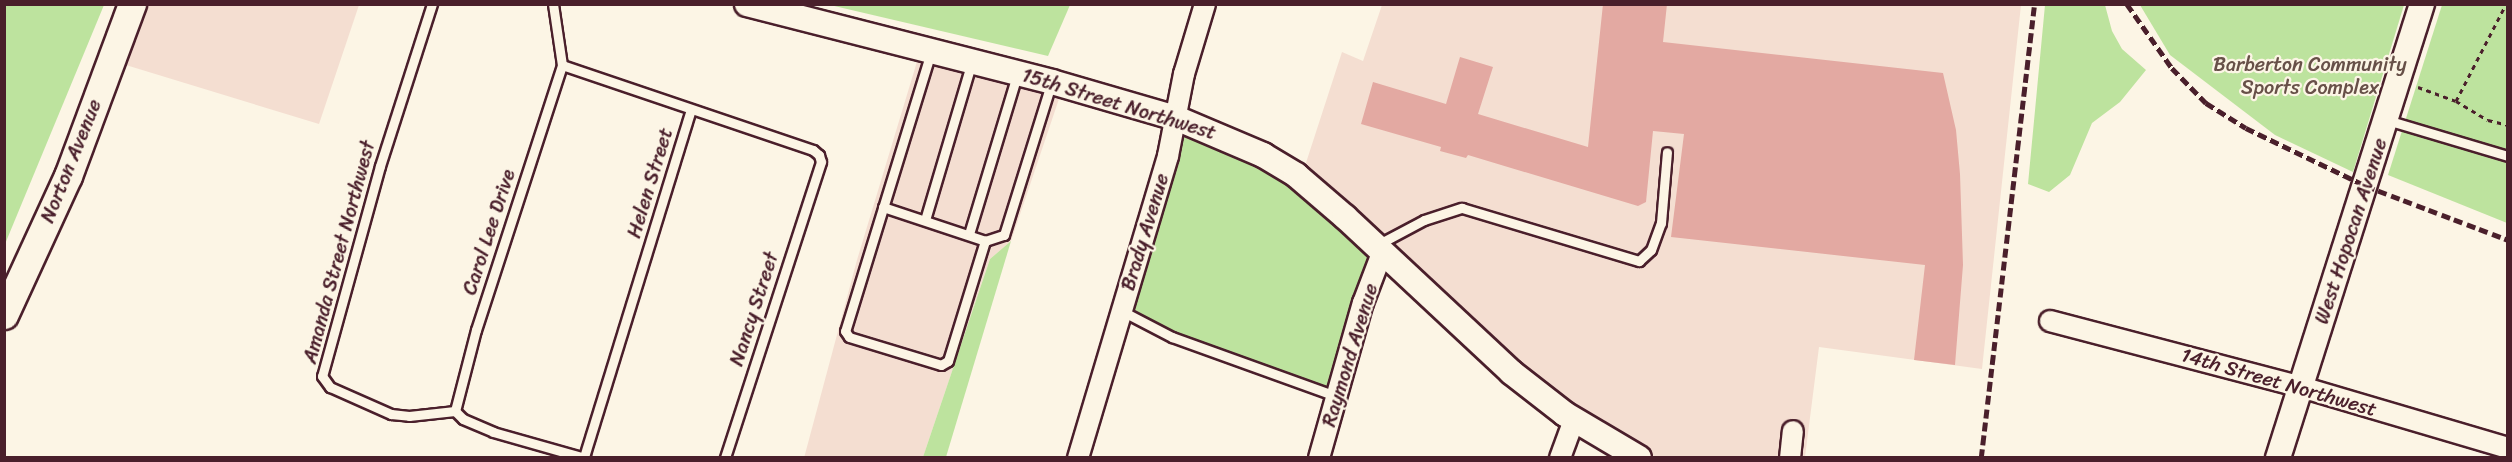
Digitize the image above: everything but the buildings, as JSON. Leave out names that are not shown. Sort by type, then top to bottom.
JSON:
[{"type":"main road","name":"Norton Avenue","points":[[4,315],[68,176],[132,4]]},
{"type":"street","name":"15th Street Northwest","points":[[747,4],[1018,72],[1176,118],[1263,154],[1296,175],[1511,372],[1574,420],[1639,458]]},
{"type":"street","name":"Brady Avenue","points":[[1078,458],[1120,310],[1140,254],[1176,118],[1184,74],[1204,4]]},
{"type":"street","name":"West Hopocan Avenue","points":[[2278,458],[2422,4]]},
{"type":"street","name":"Raymond Avenue","points":[[1319,458],[1378,249]]},
{"type":"street","name":"14th Street Northwest","points":[[2050,321],[2301,387],[2508,448]]},
{"type":"street","points":[[1560,458],[1574,420]]},
{"type":"street","points":[[1790,458],[1793,430]]},
{"type":"lane","name":"Amanda Street Northwest","points":[[432,4],[380,166],[322,376],[330,387],[391,414],[409,416],[455,411]]},
{"type":"lane","points":[[554,4],[562,65]]},
{"type":"lane","points":[[932,49],[845,331],[849,337],[941,365],[948,361],[985,241]]},
{"type":"lane","points":[[925,220],[973,60]]},
{"type":"lane","name":"Carol Lee Drive","points":[[455,411],[476,330],[562,65]]},
{"type":"lane","name":"Helen Street","points":[[562,65],[691,110],[584,457]]},
{"type":"lane","points":[[969,234],[1018,72]]},
{"type":"lane","points":[[883,207],[985,241],[1004,235],[1052,82]]},
{"type":"lane","name":"Nancy Street","points":[[691,110],[813,150],[821,162],[726,458]]},
{"type":"lane","points":[[2387,120],[2508,156]]},
{"type":"lane","points":[[1378,249],[1424,220],[1462,208],[1639,261],[1651,250],[1661,223],[1667,152]]},
{"type":"lane","points":[[1120,310],[1172,337],[1336,396]]},
{"type":"lane","points":[[455,411],[463,419],[493,432],[584,457]]},
{"type":"path","points":[[2456,101],[2506,4]]},
{"type":"path","points":[[2416,86],[2456,101],[2488,120],[2508,125]]},
{"type":"shaded area","points":[[138,5],[359,5],[319,124],[116,62]]},
{"type":"shaded area","points":[[1382,5],[2021,5],[1982,369],[1819,347],[1805,457],[1656,457],[1619,438],[1518,363],[1303,172],[1342,52],[1363,61]]},
{"type":"shaded area","points":[[919,55],[1062,90],[1011,241],[990,259],[923,457],[804,458],[857,260]]},
{"type":"green space","points":[[4,5],[104,5],[5,244]]},
{"type":"green space","points":[[830,5],[1070,5],[1048,56]]},
{"type":"green space","points":[[2045,5],[2105,5],[2112,31],[2122,49],[2146,70],[2120,102],[2092,123],[2070,175],[2049,192],[2028,184]]},
{"type":"green space","name":"Barberton Community Sports Complex","points":[[2140,5],[2404,5],[2353,172],[2275,135],[2170,55]]},
{"type":"green space","name":"Barberton Community Sports Complex","points":[[2442,5],[2507,5],[2507,223],[2388,175]]},
{"type":"green space","points":[[1180,125],[1261,160],[1377,253],[1331,389],[1174,333],[1124,308]]},
{"type":"green space","points":[[1011,241],[946,457],[923,457],[990,259]]},
{"type":"railway","points":[[1981,458],[2034,4]]},
{"type":"railway","points":[[2127,4],[2172,68],[2206,103],[2246,128],[2366,186],[2508,240]]}]
